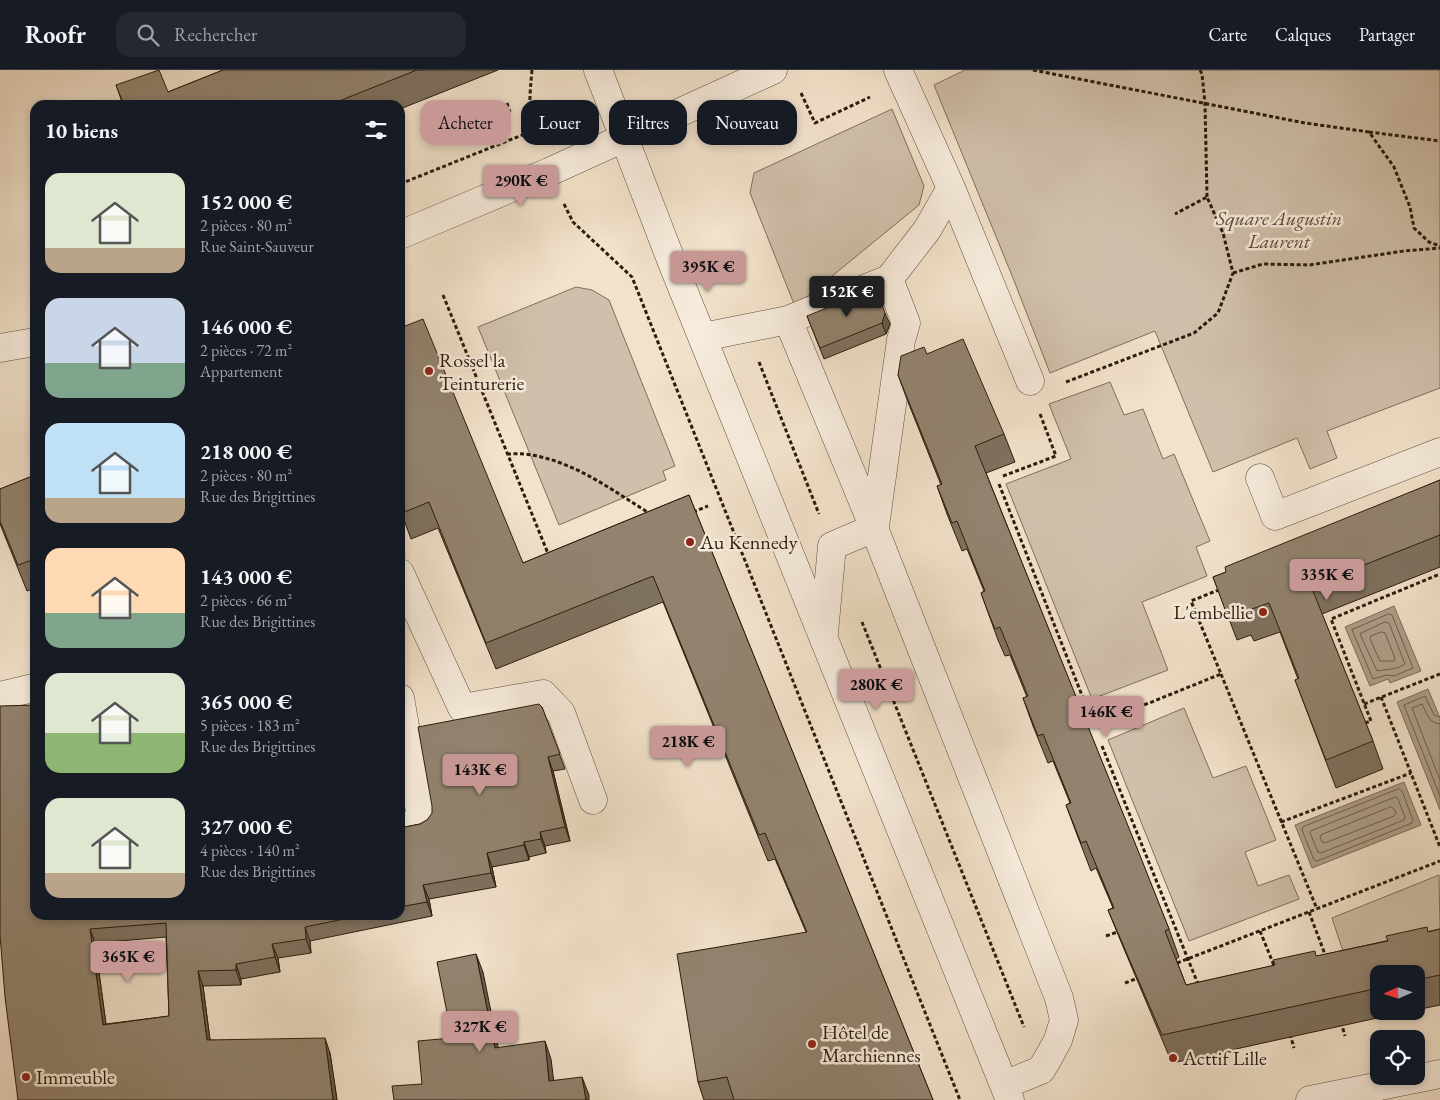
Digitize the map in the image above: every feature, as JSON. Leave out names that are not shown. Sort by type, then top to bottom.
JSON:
[{"type":"street","points":[[598,70],[609,100]]},
{"type":"street","points":[[687,109],[773,70]]},
{"type":"street","points":[[901,76],[951,188],[1030,381]]},
{"type":"street","points":[[405,233],[609,145]]},
{"type":"street","points":[[627,145],[823,638],[1007,1092],[1041,1070],[1058,1040],[1064,1020],[1059,998],[874,528],[788,320]]},
{"type":"street","points":[[703,337],[788,320],[889,279],[927,230],[951,188]]},
{"type":"street","points":[[874,528],[901,340],[906,322],[889,279]]},
{"type":"street","points":[[0,348],[30,343]]},
{"type":"street","points":[[1260,478],[1275,516],[1440,452]]},
{"type":"street","points":[[823,638],[832,546],[874,528]]},
{"type":"street","points":[[406,603],[462,708],[543,694],[561,713],[593,800]]},
{"type":"street","points":[[0,696],[30,688]]},
{"type":"street","points":[[405,726],[422,823],[405,826]]},
{"type":"street","points":[[1310,1100],[1440,1074]]},
{"type":"path","points":[[1033,70],[1305,123],[1440,141]]},
{"type":"path","points":[[1060,384],[1194,333],[1218,313],[1233,273],[1223,233],[1207,197],[1205,103],[1200,70]]},
{"type":"path","points":[[798,85],[815,123],[901,76]]},
{"type":"path","points":[[405,182],[576,113],[609,130]]},
{"type":"path","points":[[1369,132],[1394,167],[1410,207],[1414,228],[1429,242],[1440,247]]},
{"type":"path","points":[[1175,214],[1207,197]]},
{"type":"path","points":[[1233,273],[1263,264],[1309,265],[1440,247]]},
{"type":"path","points":[[632,277],[960,1100]]},
{"type":"path","points":[[443,295],[550,560]]},
{"type":"path","points":[[703,337],[760,362],[832,546]]},
{"type":"path","points":[[1003,476],[1056,456],[1039,412]]},
{"type":"path","points":[[507,454],[531,455],[571,467],[610,487],[657,518]]},
{"type":"path","points":[[999,484],[1094,726]]},
{"type":"path","points":[[691,513],[708,506]]},
{"type":"path","points":[[1326,620],[1440,575],[1437,569]]},
{"type":"path","points":[[1226,587],[1191,601],[1317,909]]},
{"type":"path","points":[[1331,619],[1371,721],[1365,723]]},
{"type":"path","points":[[861,620],[1041,1070]]},
{"type":"path","points":[[1102,722],[1221,674]]},
{"type":"path","points":[[1364,704],[1440,674]]},
{"type":"path","points":[[1381,697],[1440,847]]},
{"type":"path","points":[[1102,746],[1200,988]]},
{"type":"path","points":[[1281,822],[1411,773]]},
{"type":"path","points":[[1177,963],[1440,861]]},
{"type":"path","points":[[1309,912],[1328,964]]},
{"type":"path","points":[[1163,915],[1169,913]]},
{"type":"path","points":[[1106,936],[1122,930]]},
{"type":"path","points":[[1260,931],[1276,974]]},
{"type":"path","points":[[1125,983],[1141,977]]},
{"type":"path","points":[[1341,1019],[1345,1036]]},
{"type":"path","points":[[1290,1031],[1294,1048]]},
{"type":"green space","name":"Square Augustin Laurent","points":[[965,70],[1440,70],[1440,388],[1327,431],[1337,458],[1310,469],[1297,438],[1213,472],[1155,331],[1050,373],[934,85]]},
{"type":"green space","points":[[892,109],[924,186],[919,205],[804,299],[794,304],[750,193],[754,173]]},
{"type":"green space","points":[[576,287],[592,290],[609,300],[675,466],[663,471],[666,480],[559,525],[478,327]]},
{"type":"green space","points":[[1110,382],[1124,415],[1143,409],[1163,459],[1174,454],[1210,541],[1196,547],[1207,576],[1142,602],[1168,670],[1092,699],[1006,484],[1071,459],[1049,404]]},
{"type":"green space","points":[[1184,708],[1213,778],[1246,766],[1276,840],[1245,852],[1258,886],[1289,875],[1299,899],[1189,941],[1108,740]]},
{"type":"green space","points":[[1439,875],[1440,933],[1344,954],[1332,918]]},
{"type":"water","points":[[1394,606],[1421,671],[1390,683],[1388,679],[1370,686],[1345,627]]},
{"type":"water","points":[[1428,689],[1440,718],[1440,810],[1397,702]]},
{"type":"water","points":[[1404,782],[1421,825],[1312,868],[1295,825]]},
{"type":"building","points":[[159,70],[168,92],[223,70],[417,70],[342,100],[122,100],[116,85]]},
{"type":"building","points":[[876,288],[885,313],[882,323],[820,348],[807,316]]},
{"type":"building","points":[[423,319],[523,563],[689,495],[933,1100],[734,1100],[727,1077],[698,1082],[677,954],[807,932],[765,833],[759,835],[653,576],[486,643],[429,502],[405,512],[405,326]]},
{"type":"building","points":[[963,339],[1004,434],[975,446],[1169,929],[1165,931],[1186,985],[1275,965],[1273,960],[1315,951],[1316,956],[1388,941],[1386,936],[1427,927],[1428,932],[1440,929],[1440,975],[1425,978],[1425,965],[1370,965],[1370,990],[1162,1035],[1108,910],[1114,908],[1086,841],[1081,843],[1066,805],[1071,803],[1043,734],[1038,736],[1023,698],[1028,696],[1000,627],[995,629],[988,612],[981,593],[985,591],[957,521],[952,523],[937,486],[942,484],[898,375],[901,356],[924,347],[927,354]]},
{"type":"building","points":[[30,477],[30,561],[18,565],[0,521],[0,489]]},
{"type":"building","points":[[1440,480],[1440,535],[1311,586],[1373,741],[1326,760],[1295,680],[1299,678],[1269,603],[1243,612],[1241,606],[1226,612],[1213,577],[1226,572],[1225,567]]},
{"type":"building","points":[[539,704],[542,707],[560,754],[548,757],[565,827],[540,832],[541,839],[524,842],[524,845],[487,853],[491,873],[423,885],[427,902],[405,906],[405,827],[420,824],[427,820],[432,813],[418,727]]},
{"type":"building","points":[[30,705],[30,920],[339,920],[305,927],[306,939],[272,944],[275,957],[236,964],[236,970],[198,971],[207,1040],[325,1038],[333,1100],[18,1100],[5,997],[0,935],[0,706]],"holes":[[[166,923],[169,1016],[103,1025],[90,929]]]},
{"type":"building","points":[[476,954],[495,1048],[545,1041],[549,1081],[582,1077],[586,1100],[394,1100],[392,1086],[422,1084],[418,1041],[452,1038],[437,962]]},
{"type":"place","name":"Rossel la Teinturerie","points":[[429,371]]},
{"type":"place","name":"Au Kennedy","points":[[690,542]]},
{"type":"place","name":"L'embellie","points":[[1263,612]]},
{"type":"place","name":"Hôtel de Marchiennes","points":[[812,1044]]},
{"type":"place","name":"Acttif Lille","points":[[1173,1058]]},
{"type":"place","name":"Immeuble","points":[[26,1077]]}]
